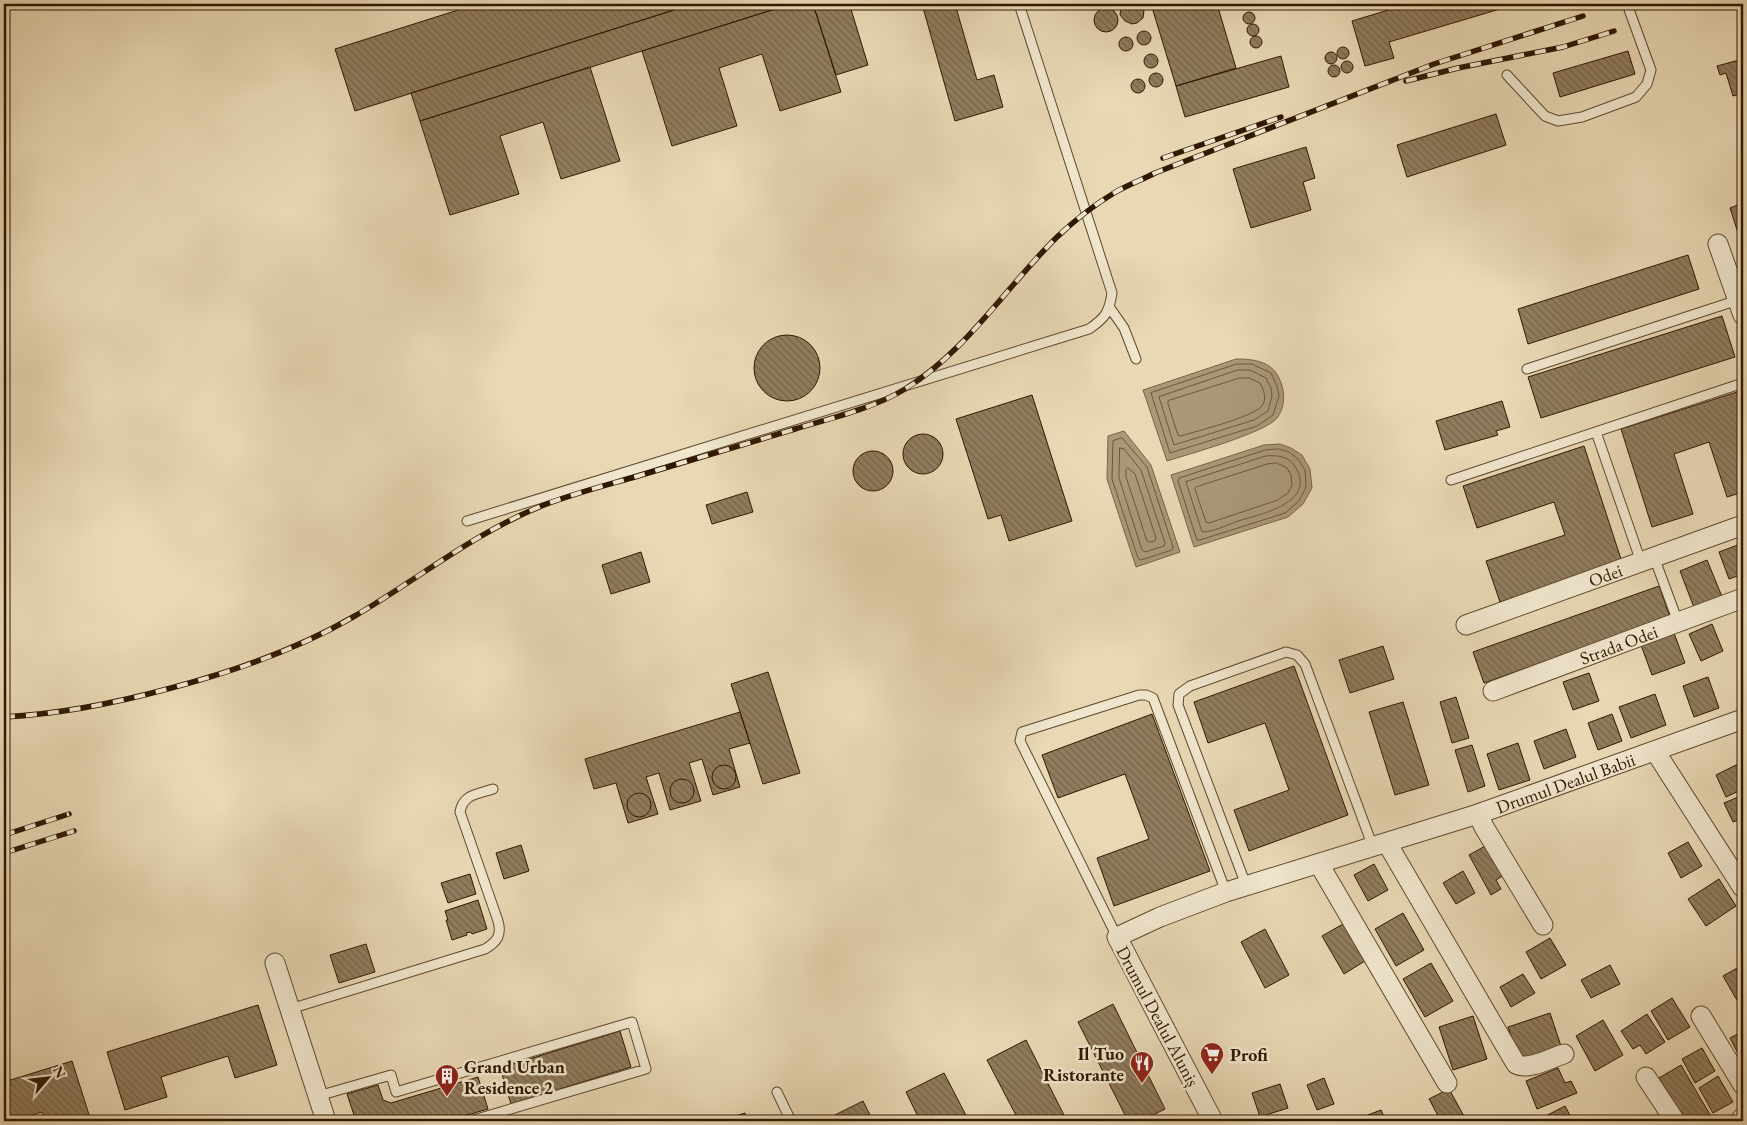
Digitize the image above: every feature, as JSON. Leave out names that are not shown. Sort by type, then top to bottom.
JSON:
[{"type":"street","points":[[1718,244],[1741,308]]},
{"type":"street","name":"Odei","points":[[1466,625],[1743,525]]},
{"type":"street","name":"Strada Odei","points":[[1492,691],[1743,598]]},
{"type":"street","name":"Drumul Dealul Babii","points":[[1117,937],[1160,917],[1246,885],[1478,814],[1743,719]]},
{"type":"street","points":[[1655,751],[1743,888]]},
{"type":"street","points":[[1478,814],[1543,925]]},
{"type":"street","points":[[1380,845],[1516,1064],[1521,1067],[1529,1066],[1564,1054]]},
{"type":"street","points":[[1319,864],[1447,1084]]},
{"type":"street","name":"Drumul Dealul Aluniș","points":[[1117,937],[1213,1121]]},
{"type":"street","points":[[275,963],[326,1121]]},
{"type":"street","points":[[1701,1016],[1743,1085]]},
{"type":"street","points":[[1646,1077],[1675,1121]]},
{"type":"street","points":[[1740,1121],[1743,1117]]},
{"type":"lane","points":[[467,521],[1089,329],[1103,319],[1110,308],[1112,294],[1019,4]]},
{"type":"lane","points":[[1507,75],[1545,116],[1558,121],[1582,117],[1636,98],[1648,84],[1651,70],[1627,4]]},
{"type":"lane","points":[[1110,308],[1124,328],[1136,359]]},
{"type":"lane","points":[[1527,368],[1741,308]]},
{"type":"lane","points":[[1451,480],[1743,383]]},
{"type":"lane","points":[[1596,432],[1648,560],[1678,622]]},
{"type":"lane","points":[[1246,885],[1178,705],[1179,694],[1190,686],[1286,652],[1297,655],[1306,664],[1380,845]]},
{"type":"lane","points":[[1117,937],[1020,742],[1022,732],[1139,695],[1153,698],[1226,892]]},
{"type":"lane","points":[[290,1009],[493,945],[498,939],[500,930],[498,921],[460,812],[461,804],[467,798],[493,789]]},
{"type":"lane","points":[[318,1096],[391,1075],[396,1092],[632,1022],[646,1069],[470,1121]]},
{"type":"lane","points":[[777,1092],[791,1121]]},
{"type":"water","points":[[1236,359],[1261,362],[1276,372],[1281,383],[1284,398],[1277,418],[1270,424],[1243,436],[1167,461],[1143,390]]},
{"type":"water","points":[[1124,431],[1151,465],[1180,552],[1136,567],[1107,479],[1108,436]]},
{"type":"water","points":[[1280,444],[1302,455],[1310,469],[1312,488],[1303,504],[1288,517],[1194,547],[1171,475],[1264,445]]},
{"type":"building","points":[[477,4],[693,4],[355,111],[335,49]]},
{"type":"building","points":[[693,4],[791,4],[420,121],[411,93]]},
{"type":"building","points":[[791,4],[813,4],[841,92],[780,111],[762,54],[719,68],[737,126],[672,146],[642,51]]},
{"type":"building","points":[[813,4],[857,4],[850,6],[868,65],[836,75]]},
{"type":"building","points":[[922,4],[955,4],[977,80],[994,75],[1003,107],[955,121]]},
{"type":"building","points":[[1123,4],[1141,4],[1144,10],[1143,18],[1137,23],[1132,24],[1125,21],[1120,15]]},
{"type":"building","points":[[1151,4],[1217,4],[1236,68],[1176,86]]},
{"type":"building","points":[[1408,4],[1517,4],[1389,42],[1394,58],[1365,66],[1352,21]]},
{"type":"building","points":[[1106,8],[1115,11],[1118,20],[1115,29],[1106,32],[1097,29],[1094,20],[1097,11]]},
{"type":"building","points":[[1249,12],[1255,18],[1249,24],[1243,18]]},
{"type":"building","points":[[1253,24],[1259,30],[1253,36],[1247,30]]},
{"type":"building","points":[[1141,31],[1147,31],[1151,38],[1147,45],[1141,45],[1137,41],[1137,35]]},
{"type":"building","points":[[1256,36],[1262,42],[1256,48],[1250,42]]},
{"type":"building","points":[[1123,37],[1129,37],[1133,44],[1129,51],[1123,51],[1119,47],[1119,41]]},
{"type":"building","points":[[1343,47],[1349,53],[1343,59],[1337,53]]},
{"type":"building","points":[[1628,51],[1635,74],[1560,97],[1553,73]]},
{"type":"building","points":[[1331,52],[1337,58],[1331,64],[1325,58]]},
{"type":"building","points":[[1148,54],[1154,54],[1158,61],[1154,68],[1148,68],[1144,64],[1144,58]]},
{"type":"building","points":[[1281,56],[1289,87],[1185,117],[1176,86]]},
{"type":"building","points":[[1743,59],[1743,93],[1733,96],[1726,73],[1720,75],[1717,66]]},
{"type":"building","points":[[1347,61],[1353,67],[1347,73],[1341,67]]},
{"type":"building","points":[[1334,65],[1340,71],[1334,77],[1328,71]]},
{"type":"building","points":[[590,67],[620,161],[561,179],[543,122],[500,136],[519,194],[450,215],[420,121]]},
{"type":"building","points":[[1153,73],[1159,73],[1163,80],[1159,87],[1153,87],[1149,83],[1149,77]]},
{"type":"building","points":[[1135,79],[1141,79],[1145,86],[1141,93],[1135,93],[1131,89],[1131,83]]},
{"type":"building","points":[[1496,114],[1506,145],[1407,177],[1397,145]]},
{"type":"building","points":[[1306,147],[1315,178],[1303,182],[1311,210],[1251,228],[1233,169]]},
{"type":"building","points":[[1743,203],[1743,238],[1740,239],[1730,208]]},
{"type":"building","points":[[1688,255],[1699,289],[1528,344],[1518,309]]},
{"type":"building","points":[[1722,316],[1735,357],[1541,418],[1528,377]]},
{"type":"building","points":[[781,335],[793,335],[805,340],[815,350],[820,362],[818,381],[805,396],[793,401],[781,401],[769,396],[759,386],[754,374],[754,362],[759,350],[769,340]]},
{"type":"building","points":[[1737,392],[1743,411],[1743,492],[1727,497],[1709,442],[1674,454],[1693,514],[1652,527],[1621,429]]},
{"type":"building","points":[[1032,395],[1072,521],[1009,541],[1001,515],[988,519],[956,419]]},
{"type":"building","points":[[1502,401],[1510,427],[1496,431],[1498,435],[1445,450],[1436,421]]},
{"type":"building","points":[[927,434],[934,437],[940,443],[943,454],[942,462],[934,471],[927,474],[919,474],[912,471],[904,462],[903,450],[906,443],[915,435]]},
{"type":"building","points":[[1584,446],[1622,562],[1500,602],[1486,561],[1565,535],[1554,502],[1477,528],[1463,486]]},
{"type":"building","points":[[877,451],[884,454],[890,460],[893,471],[892,479],[884,488],[877,491],[869,491],[862,488],[854,479],[853,467],[856,460],[865,452]]},
{"type":"building","points":[[747,492],[753,512],[712,524],[706,505]]},
{"type":"building","points":[[1743,543],[1743,574],[1729,579],[1719,552]]},
{"type":"building","points":[[641,552],[650,582],[611,594],[602,565]]},
{"type":"building","points":[[1707,560],[1723,599],[1695,610],[1680,571]]},
{"type":"building","points":[[1659,586],[1670,617],[1484,683],[1473,652]]},
{"type":"building","points":[[1712,624],[1723,651],[1701,661],[1689,634]]},
{"type":"building","points":[[1674,633],[1685,663],[1652,675],[1641,645]]},
{"type":"building","points":[[1383,646],[1394,679],[1350,693],[1339,660]]},
{"type":"building","points":[[1294,666],[1348,815],[1249,851],[1234,810],[1289,790],[1265,723],[1208,743],[1194,702]]},
{"type":"building","points":[[768,672],[800,773],[763,784],[731,684]]},
{"type":"building","points":[[1589,673],[1599,701],[1573,710],[1563,682]]},
{"type":"building","points":[[1708,677],[1719,708],[1694,717],[1683,686]]},
{"type":"building","points":[[1655,694],[1666,725],[1631,738],[1619,707]]},
{"type":"building","points":[[1456,697],[1469,738],[1452,743],[1440,702]]},
{"type":"building","points":[[1403,702],[1429,785],[1395,795],[1369,712]]},
{"type":"building","points":[[740,712],[750,743],[729,749],[740,787],[713,795],[702,759],[689,763],[701,801],[670,810],[659,773],[646,777],[658,814],[628,823],[616,783],[594,789],[585,759]]},
{"type":"building","points":[[1152,714],[1210,871],[1114,906],[1097,858],[1149,839],[1125,774],[1058,798],[1042,755]]},
{"type":"building","points":[[1612,714],[1622,741],[1598,750],[1588,723]]},
{"type":"building","points":[[1566,729],[1576,757],[1544,769],[1534,741]]},
{"type":"building","points":[[1518,743],[1530,780],[1499,790],[1487,754]]},
{"type":"building","points":[[1472,745],[1485,786],[1468,792],[1455,750]]},
{"type":"building","points":[[1740,763],[1743,770],[1743,789],[1726,797],[1716,775]]},
{"type":"building","points":[[724,765],[733,768],[736,777],[733,786],[724,789],[715,786],[712,777],[715,768]]},
{"type":"building","points":[[682,779],[691,782],[694,791],[691,800],[682,803],[673,800],[670,791],[673,782]]},
{"type":"building","points":[[639,793],[648,796],[651,805],[648,814],[639,817],[630,814],[627,805],[630,796]]},
{"type":"building","points":[[1743,795],[1743,818],[1733,822],[1724,803]]},
{"type":"building","points":[[1688,842],[1702,866],[1681,878],[1668,853]]},
{"type":"building","points":[[521,845],[529,871],[504,879],[496,853]]},
{"type":"building","points":[[1487,845],[1504,875],[1496,880],[1501,889],[1491,895],[1469,855]]},
{"type":"building","points":[[1374,864],[1388,890],[1368,901],[1354,875]]},
{"type":"building","points":[[1463,871],[1475,893],[1456,904],[1443,883]]},
{"type":"building","points":[[470,874],[476,894],[448,903],[441,883]]},
{"type":"building","points":[[1719,879],[1736,906],[1706,926],[1688,899]]},
{"type":"building","points":[[478,900],[487,929],[472,934],[471,932],[466,933],[467,935],[452,940],[445,911]]},
{"type":"building","points":[[1403,913],[1424,950],[1396,966],[1375,929]]},
{"type":"building","points":[[1343,924],[1365,961],[1344,974],[1322,936]]},
{"type":"building","points":[[1265,929],[1289,975],[1265,988],[1241,942]]},
{"type":"building","points":[[1550,938],[1566,965],[1541,979],[1526,952]]},
{"type":"building","points":[[366,944],[375,972],[339,983],[330,955]]},
{"type":"building","points":[[1431,963],[1453,1001],[1425,1017],[1403,979]]},
{"type":"building","points":[[1610,965],[1620,984],[1591,998],[1581,980]]},
{"type":"building","points":[[1739,967],[1743,974],[1743,998],[1738,1002],[1723,976]]},
{"type":"building","points":[[1523,974],[1535,993],[1511,1007],[1500,987]]},
{"type":"building","points":[[1672,998],[1690,1027],[1668,1040],[1651,1011]]},
{"type":"building","points":[[1113,1004],[1165,1109],[1141,1121],[1128,1121],[1078,1022]]},
{"type":"building","points":[[258,1005],[277,1065],[235,1078],[228,1056],[161,1077],[167,1097],[125,1110],[107,1052]]},
{"type":"building","points":[[1550,1013],[1561,1046],[1519,1060],[1508,1027]]},
{"type":"building","points":[[1647,1014],[1665,1042],[1646,1054],[1640,1045],[1633,1049],[1621,1031]]},
{"type":"building","points":[[1473,1016],[1487,1059],[1453,1070],[1439,1027]]},
{"type":"building","points":[[1603,1020],[1623,1055],[1595,1071],[1576,1036]]},
{"type":"building","points":[[620,1031],[631,1067],[511,1104],[500,1068]]},
{"type":"building","points":[[1743,1031],[1743,1063],[1730,1038]]},
{"type":"building","points":[[1026,1040],[1067,1121],[1019,1121],[987,1060]]},
{"type":"building","points":[[1702,1048],[1715,1071],[1695,1083],[1682,1059]]},
{"type":"building","points":[[72,1061],[91,1121],[45,1121],[42,1112],[12,1121],[4,1121],[4,1082]]},
{"type":"building","points":[[1681,1065],[1712,1118],[1707,1121],[1685,1121],[1659,1078]]},
{"type":"building","points":[[1558,1068],[1565,1083],[1571,1081],[1577,1093],[1537,1109],[1526,1081]]},
{"type":"building","points":[[944,1073],[969,1121],[920,1121],[906,1092]]},
{"type":"building","points":[[1718,1076],[1733,1102],[1713,1113],[1699,1088]]},
{"type":"building","name":"Grand Urban Residence 2","points":[[478,1077],[488,1109],[446,1121],[356,1121],[347,1094],[378,1085],[383,1100],[391,1103]]},
{"type":"building","points":[[1324,1078],[1334,1104],[1317,1110],[1307,1085]]},
{"type":"building","points":[[1280,1084],[1288,1108],[1260,1117],[1252,1093]]},
{"type":"building","points":[[1449,1089],[1465,1118],[1459,1121],[1441,1121],[1429,1099]]},
{"type":"building","points":[[863,1101],[873,1121],[825,1121],[825,1120]]},
{"type":"building","points":[[1565,1106],[1573,1121],[1536,1121]]},
{"type":"building","points":[[1381,1110],[1386,1121],[1352,1121]]},
{"type":"building","points":[[745,1113],[747,1121],[719,1121]]},
{"type":"railway","points":[[4,717],[46,713],[109,703],[171,688],[242,667],[310,640],[331,629],[377,603],[494,529],[544,505],[837,417],[879,402],[905,389],[948,356],[985,318],[1038,256],[1057,237],[1077,219],[1119,190],[1155,173],[1434,64],[1583,16]]},
{"type":"railway","points":[[1406,81],[1458,68],[1563,47],[1614,31]]},
{"type":"railway","points":[[1163,158],[1281,117]]},
{"type":"railway","points":[[4,835],[69,814]]},
{"type":"railway","points":[[4,853],[74,831]]},
{"type":"place","name":"Profi","points":[[1212,1075]]},
{"type":"place","name":"Il Tuo Ristorante","points":[[1142,1084]]},
{"type":"place","name":"Grand Urban Residence 2","points":[[447,1097]]}]
